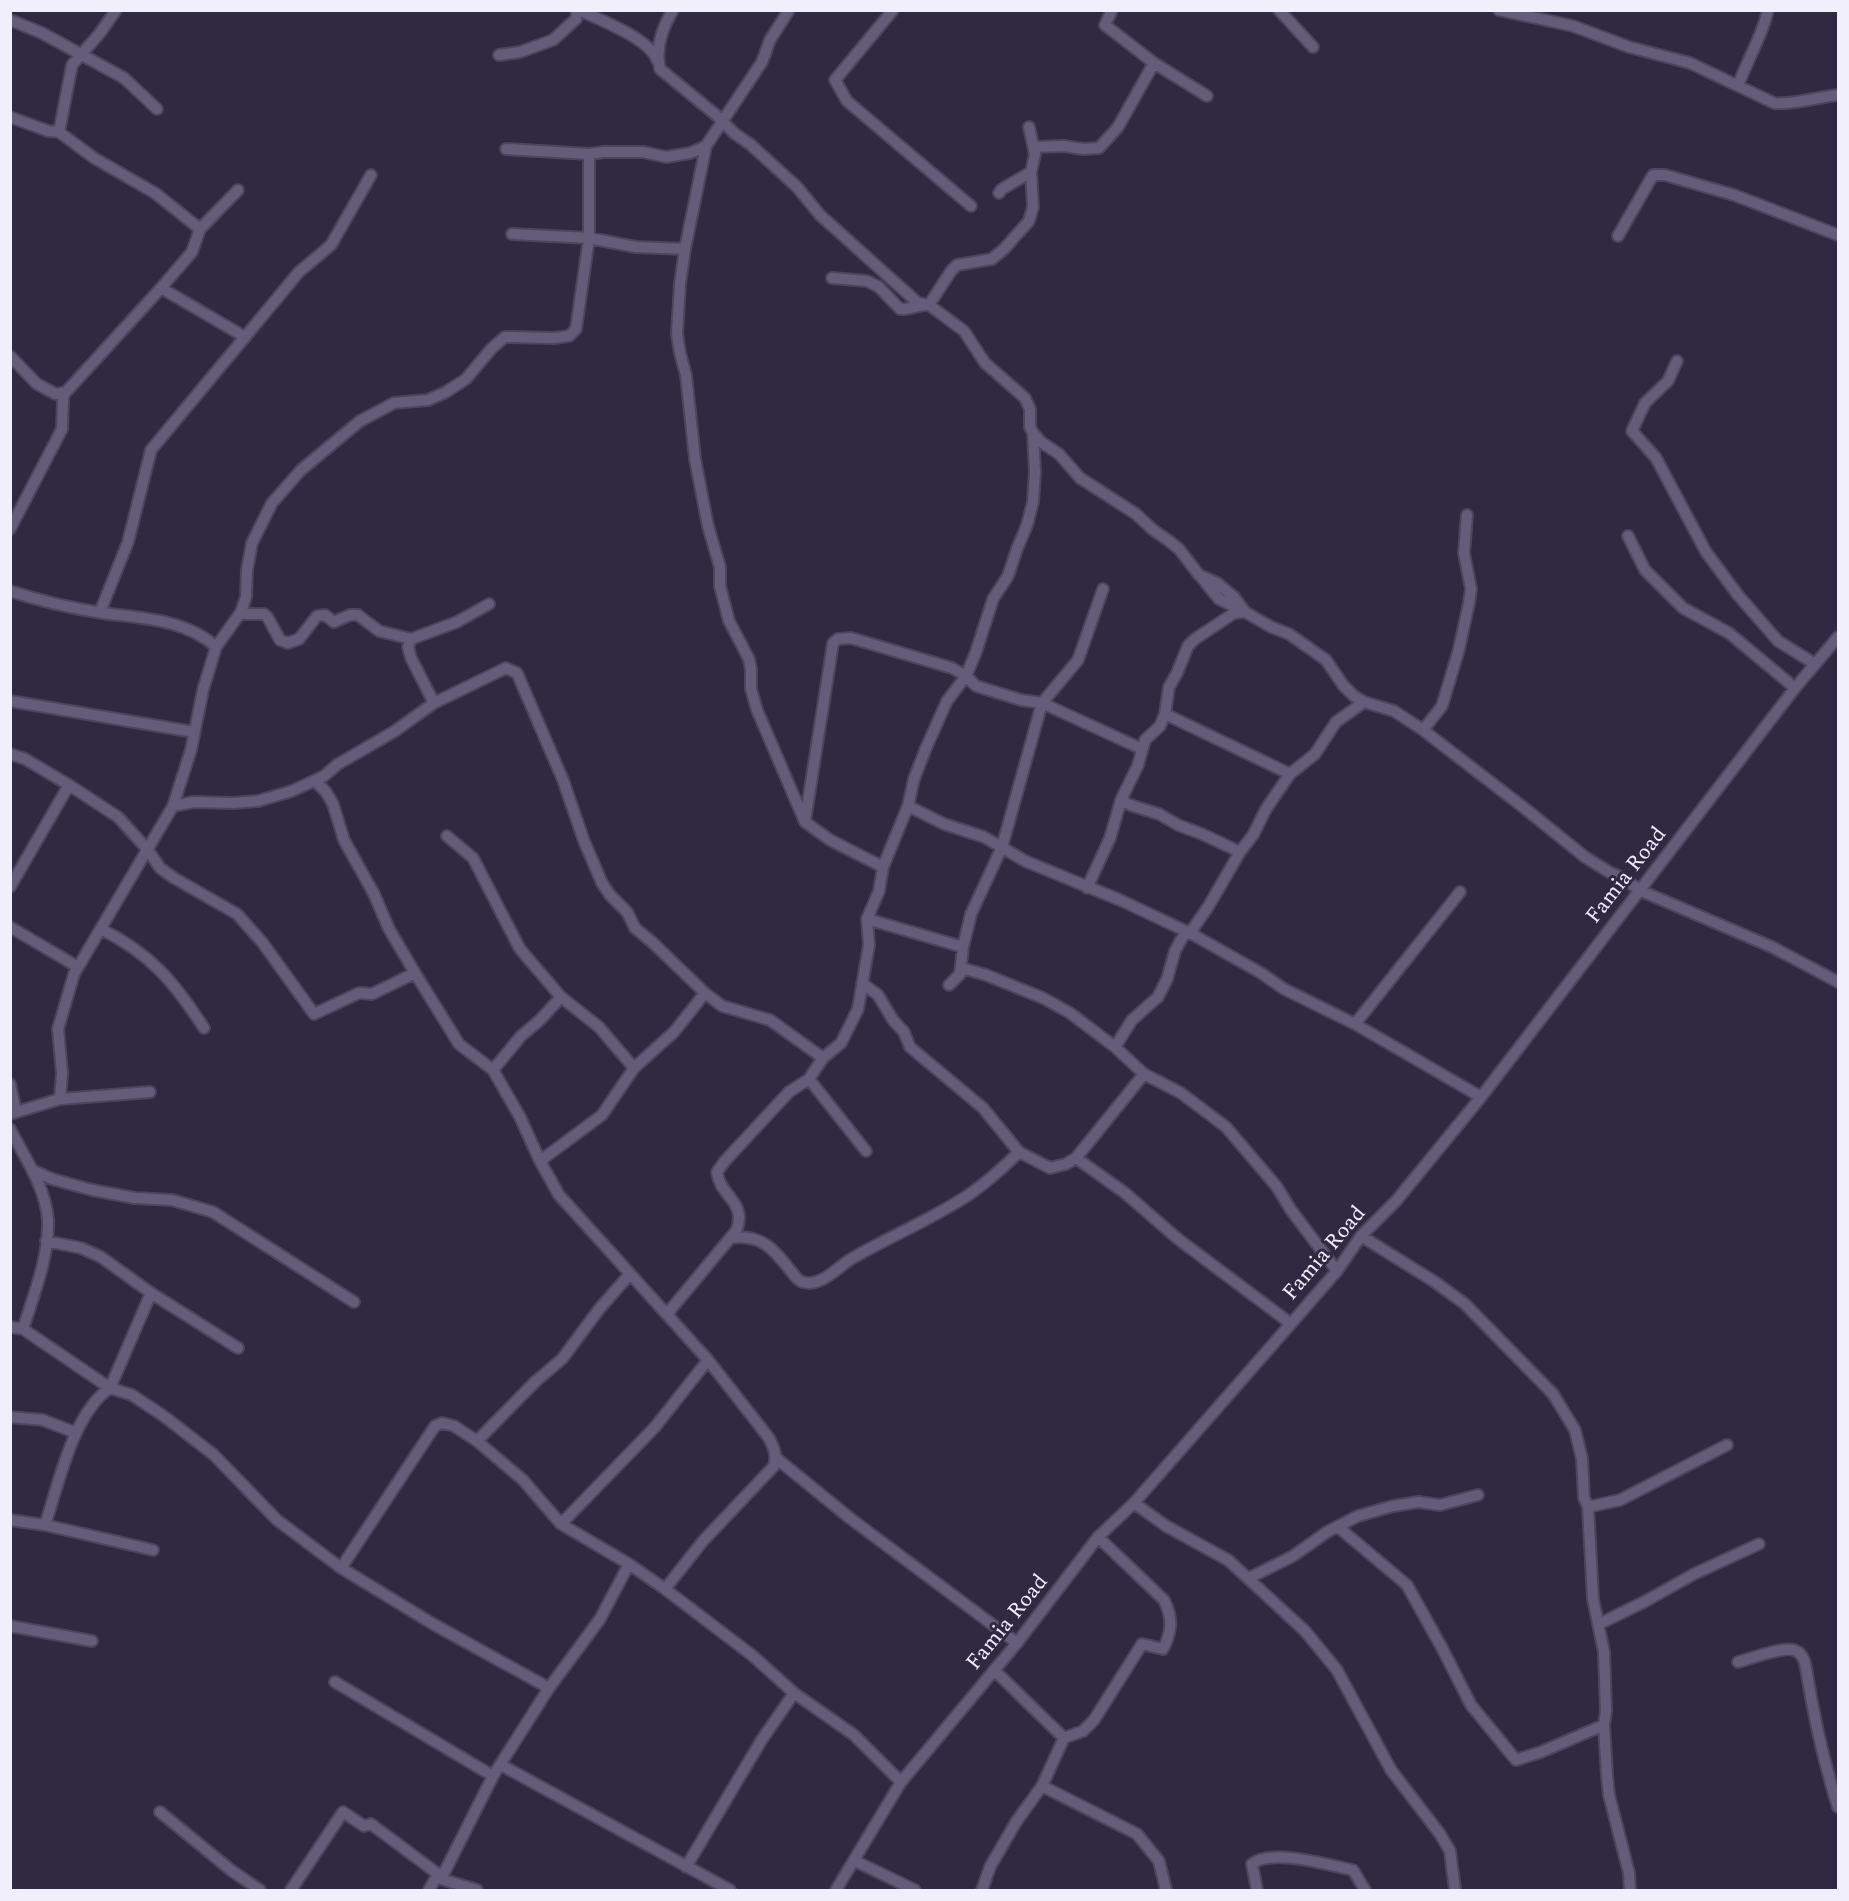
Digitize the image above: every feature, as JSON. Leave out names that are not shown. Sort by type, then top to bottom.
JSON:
[{"type":"street","points":[[60,132],[72,65],[117,10]]},
{"type":"street","points":[[499,55],[520,52],[553,40],[576,20],[578,10],[633,37],[655,54],[660,69],[751,145],[797,188],[820,215],[918,303],[929,305],[957,324],[985,363],[1022,394],[1028,404],[1030,427],[1041,442],[1059,454],[1080,478],[1136,514],[1179,549],[1219,599],[1289,634],[1326,660],[1343,685],[1354,696],[1364,702],[1394,711],[1423,730],[1585,857],[1609,872],[1625,879],[1639,890],[1772,946],[1839,982]]},
{"type":"street","points":[[660,69],[657,58],[659,43],[666,21],[673,10]]},
{"type":"street","points":[[789,10],[770,40],[762,62],[706,146],[685,249],[677,334],[686,375],[695,459],[708,526],[720,567],[720,586],[729,621],[752,670],[752,689],[757,710],[805,822],[830,840],[884,867]]},
{"type":"street","points":[[893,10],[835,80],[848,101],[971,206]]},
{"type":"street","points":[[1112,10],[1105,25],[1154,63],[1207,96]]},
{"type":"street","points":[[1279,10],[1313,47]]},
{"type":"street","points":[[1499,10],[1573,27],[1629,48],[1690,63],[1774,103],[1789,105],[1806,99],[1839,95]]},
{"type":"street","points":[[1738,86],[1745,64],[1765,25],[1768,10]]},
{"type":"street","points":[[10,20],[42,33],[124,78],[158,109]]},
{"type":"street","points":[[1034,147],[1064,146],[1083,150],[1098,148],[1118,128],[1154,63]]},
{"type":"street","points":[[10,117],[48,131],[60,132],[94,158],[154,193],[200,229]]},
{"type":"street","points":[[929,305],[957,265],[992,259],[1029,221],[1033,207],[1031,172],[1035,154],[1029,127]]},
{"type":"street","points":[[506,149],[589,154],[643,152],[666,157],[690,153],[706,146]]},
{"type":"street","points":[[60,1099],[62,1073],[58,1029],[74,974],[173,806],[191,750],[202,690],[216,647],[241,612],[246,597],[247,570],[252,543],[272,503],[301,470],[360,422],[394,404],[428,400],[446,392],[466,379],[492,348],[505,337],[554,338],[569,336],[576,329],[589,238],[589,154]]},
{"type":"street","points":[[999,193],[1031,172]]},
{"type":"street","points":[[100,612],[128,542],[151,450],[299,272],[331,244],[371,175]]},
{"type":"street","points":[[1618,236],[1653,175],[1665,175],[1734,195],[1839,235]]},
{"type":"street","points":[[10,529],[62,429],[65,392],[192,252],[200,229],[238,190]]},
{"type":"street","points":[[512,234],[589,238],[636,247],[685,249]]},
{"type":"street","points":[[832,278],[867,280],[879,287],[900,309],[907,310],[929,305]]},
{"type":"street","points":[[161,288],[245,337]]},
{"type":"street","points":[[10,356],[37,384],[56,394],[65,392]]},
{"type":"street","points":[[1677,361],[1668,381],[1646,403],[1632,431],[1656,458],[1706,552],[1738,595],[1778,640],[1815,664]]},
{"type":"street","points":[[667,1314],[736,1231],[740,1222],[740,1213],[735,1202],[718,1180],[717,1172],[789,1092],[809,1079],[823,1058],[841,1043],[858,1009],[869,945],[867,919],[908,806],[914,779],[947,701],[966,676],[993,599],[1008,576],[1027,525],[1033,502],[1035,472],[1033,433]]},
{"type":"street","points":[[1423,730],[1442,706],[1459,649],[1469,603],[1471,589],[1464,553],[1467,515]]},
{"type":"street","points":[[1628,536],[1645,570],[1683,608],[1729,633],[1795,688]]},
{"type":"street","points":[[950,985],[960,974],[963,947],[971,914],[1002,847],[1042,703],[1078,660],[1103,589]]},
{"type":"street","points":[[10,591],[100,612],[144,617],[189,630],[207,638],[216,647]]},
{"type":"street","points":[[241,612],[246,615],[264,614],[280,640],[288,643],[299,639],[316,616],[325,615],[334,622],[350,615],[358,615],[379,632],[411,639],[458,621],[489,604]]},
{"type":"street","points":[[1088,888],[1110,838],[1121,800],[1138,765],[1145,740],[1161,726],[1169,687],[1188,646],[1234,614],[1245,612]]},
{"type":"street","name":"Famia Road","points":[[836,1890],[901,1782],[933,1741],[1017,1643],[1098,1537],[1134,1503],[1337,1271],[1361,1236],[1396,1201],[1480,1096],[1795,688],[1839,637]]},
{"type":"street","points":[[805,822],[833,643],[838,639],[851,638],[944,665],[966,676],[976,686],[1021,700],[1042,703],[1142,749]]},
{"type":"street","points":[[411,639],[408,647],[411,658],[434,703]]},
{"type":"street","points":[[173,806],[194,802],[258,801],[292,791],[315,782],[338,764],[394,731],[434,703],[506,669],[517,673],[563,780],[584,841],[602,883],[627,912],[635,928],[722,1006],[770,1020],[823,1058]]},
{"type":"street","points":[[10,702],[194,732]]},
{"type":"street","points":[[1115,1047],[1132,1020],[1158,998],[1167,979],[1175,951],[1183,936],[1190,933],[1208,907],[1240,852],[1253,835],[1266,809],[1290,774],[1315,754],[1336,722],[1364,702]]},
{"type":"street","points":[[1165,714],[1290,774]]},
{"type":"street","points":[[10,754],[25,759],[118,817],[148,850],[160,868],[237,914],[262,942],[314,1014],[359,993],[372,994],[415,973]]},
{"type":"street","points":[[315,782],[326,792],[333,804],[344,840],[374,894],[389,929],[459,1044],[493,1070],[520,1117],[559,1195],[708,1360],[769,1437],[776,1458],[851,1519],[1017,1643]]},
{"type":"street","points":[[10,887],[69,785]]},
{"type":"street","points":[[1121,800],[1159,814],[1178,825],[1240,852]]},
{"type":"street","points":[[908,806],[944,824],[984,837],[1025,861],[1120,900],[1190,933],[1261,973],[1284,989],[1355,1024],[1480,1096]]},
{"type":"street","points":[[447,836],[473,858],[520,949],[561,998],[599,1027],[634,1068]]},
{"type":"street","points":[[1355,1024],[1461,892]]},
{"type":"street","points":[[867,919],[963,947]]},
{"type":"street","points":[[10,927],[78,967]]},
{"type":"street","points":[[101,929],[128,943],[155,965],[182,994],[204,1028]]},
{"type":"street","points":[[962,968],[986,975],[1042,998],[1070,1013],[1115,1047],[1144,1074],[1181,1093],[1226,1127],[1276,1187],[1337,1271]]},
{"type":"street","points":[[862,983],[878,995],[893,1020],[904,1032],[910,1047],[983,1107],[1019,1152],[1050,1168],[1066,1164],[1076,1158],[1144,1074]]},
{"type":"street","points":[[540,1161],[602,1115],[634,1068],[674,1032],[705,993]]},
{"type":"street","points":[[493,1070],[521,1036],[561,998]]},
{"type":"street","points":[[809,1079],[866,1151]]},
{"type":"street","points":[[10,1084],[13,1113],[60,1099],[150,1092]]},
{"type":"street","points":[[10,1129],[32,1170],[48,1218],[42,1269],[23,1329]]},
{"type":"street","points":[[730,1238],[743,1236],[760,1240],[773,1249],[797,1279],[803,1283],[814,1283],[849,1260],[968,1195],[998,1173],[1019,1152]]},
{"type":"street","points":[[1076,1158],[1125,1193],[1178,1239],[1290,1323]]},
{"type":"street","points":[[32,1170],[52,1179],[92,1190],[135,1198],[172,1200],[213,1212],[354,1302]]},
{"type":"street","points":[[1361,1236],[1436,1282],[1465,1304],[1553,1394],[1575,1430],[1582,1459],[1584,1498],[1588,1507],[1593,1599],[1605,1652],[1606,1711],[1604,1725],[1610,1795],[1629,1873],[1630,1890]]},
{"type":"street","points":[[46,1241],[81,1248],[101,1257],[151,1293],[238,1348]]},
{"type":"street","points":[[477,1442],[536,1381],[562,1359],[600,1308],[630,1274]]},
{"type":"street","points":[[45,1525],[76,1433],[99,1395],[110,1388],[151,1293]]},
{"type":"street","points":[[10,1327],[23,1329],[110,1388],[132,1395],[165,1417],[214,1455],[277,1520],[341,1569],[433,1624],[549,1688]]},
{"type":"street","points":[[561,1524],[655,1427],[708,1360]]},
{"type":"street","points":[[10,1417],[44,1420],[76,1433]]},
{"type":"street","points":[[341,1569],[435,1426],[442,1423],[454,1426],[523,1480],[561,1524],[665,1588],[753,1656],[794,1693],[854,1735],[901,1782]]},
{"type":"street","points":[[1588,1507],[1620,1500],[1727,1445]]},
{"type":"street","points":[[665,1588],[703,1541],[774,1466],[776,1458]]},
{"type":"street","points":[[1249,1578],[1304,1550],[1358,1516],[1393,1506],[1419,1502],[1440,1505],[1478,1495]]},
{"type":"street","points":[[1134,1503],[1167,1526],[1228,1560],[1305,1631],[1337,1670],[1391,1770],[1440,1834],[1450,1851],[1455,1890]]},
{"type":"street","points":[[10,1520],[45,1525],[153,1550]]},
{"type":"street","points":[[1338,1527],[1407,1585],[1471,1705],[1516,1760],[1541,1752],[1604,1725]]},
{"type":"street","points":[[982,1890],[990,1867],[1016,1822],[1042,1786],[1064,1738],[1083,1731],[1094,1720],[1142,1644],[1163,1648],[1172,1633],[1168,1607],[1164,1600],[1098,1537]]},
{"type":"street","points":[[1599,1624],[1694,1574],[1759,1544]]},
{"type":"street","points":[[429,1890],[439,1877],[493,1776],[549,1688],[600,1619],[629,1564]]},
{"type":"street","points":[[10,1626],[92,1641]]},
{"type":"street","points":[[1738,1662],[1781,1650],[1794,1649],[1799,1652],[1804,1661],[1813,1710],[1839,1806]]},
{"type":"street","points":[[994,1670],[1064,1738]]},
{"type":"street","points":[[335,1682],[493,1776]]},
{"type":"street","points":[[686,1868],[761,1741],[794,1693]]},
{"type":"street","points":[[501,1765],[730,1890]]},
{"type":"street","points":[[1042,1786],[1137,1834],[1159,1861],[1166,1890]]},
{"type":"street","points":[[160,1812],[232,1871],[260,1890]]},
{"type":"street","points":[[291,1890],[343,1812],[364,1826],[371,1824],[439,1877],[477,1890]]},
{"type":"street","points":[[1257,1890],[1252,1864],[1259,1859],[1293,1857],[1353,1870],[1365,1890]]},
{"type":"street","points":[[855,1861],[915,1890]]}]
